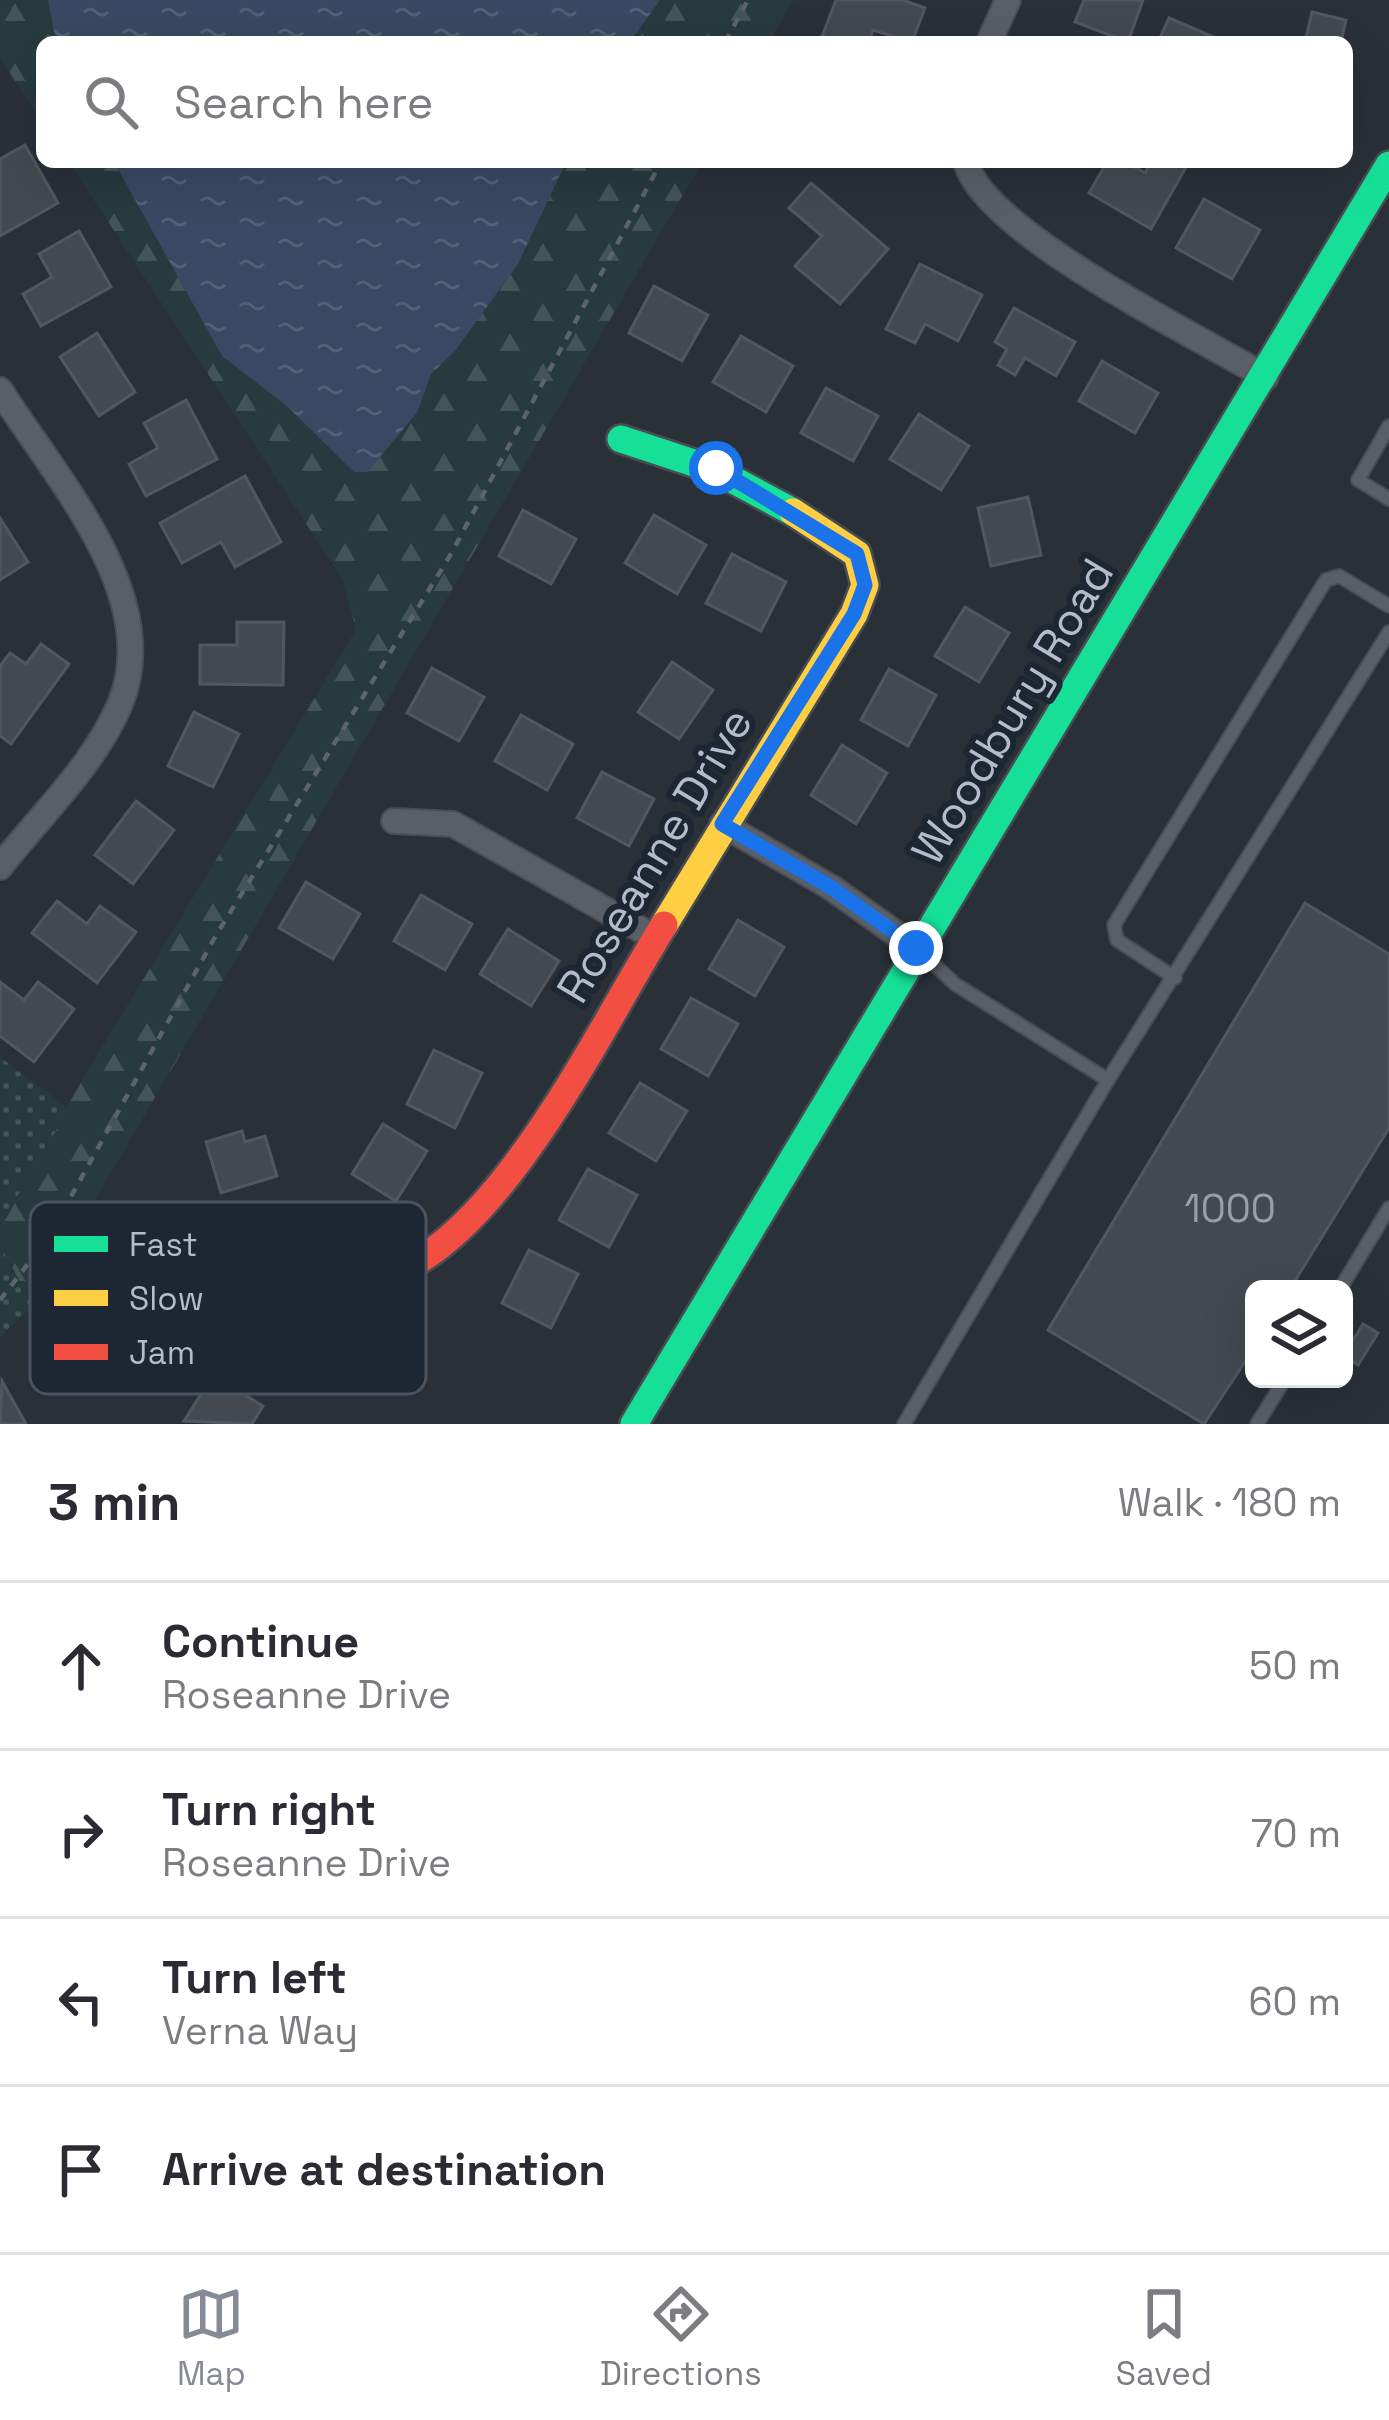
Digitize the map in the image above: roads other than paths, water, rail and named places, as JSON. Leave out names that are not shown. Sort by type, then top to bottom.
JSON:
[{"type":"main road","name":"Woodbury Road","points":[[634,1424],[1389,165]]},
{"type":"main road","name":"Roseanne Drive","points":[[426,1260],[452,1241],[508,1179],[652,936],[854,614],[865,585],[857,554],[716,468],[664,447],[621,439]]},
{"type":"street","points":[[992,36],[1008,0]]},
{"type":"street","points":[[968,168],[972,184],[1046,248],[1266,377]]},
{"type":"street","points":[[0,867],[99,743],[121,704],[130,669],[126,599],[109,562],[4,406]]},
{"type":"street","points":[[394,821],[453,824],[652,936]]},
{"type":"street","points":[[722,824],[832,888],[916,948]]},
{"type":"lane","points":[[1389,426],[1358,479],[1389,499]]},
{"type":"lane","points":[[1175,978],[1117,940],[1114,925],[1327,580],[1340,577],[1389,606]]},
{"type":"lane","points":[[904,1424],[1108,1081],[1389,632]]},
{"type":"lane","points":[[916,948],[955,984],[1108,1081]]},
{"type":"lane","points":[[1345,1280],[1389,1208]]},
{"type":"lane","points":[[1258,1424],[1280,1388]]},
{"type":"water","points":[[48,0],[660,0],[634,36],[55,36]]},
{"type":"water","points":[[117,168],[563,168],[518,264],[455,351],[431,374],[418,411],[368,472],[354,472],[288,407],[222,356]]}]
